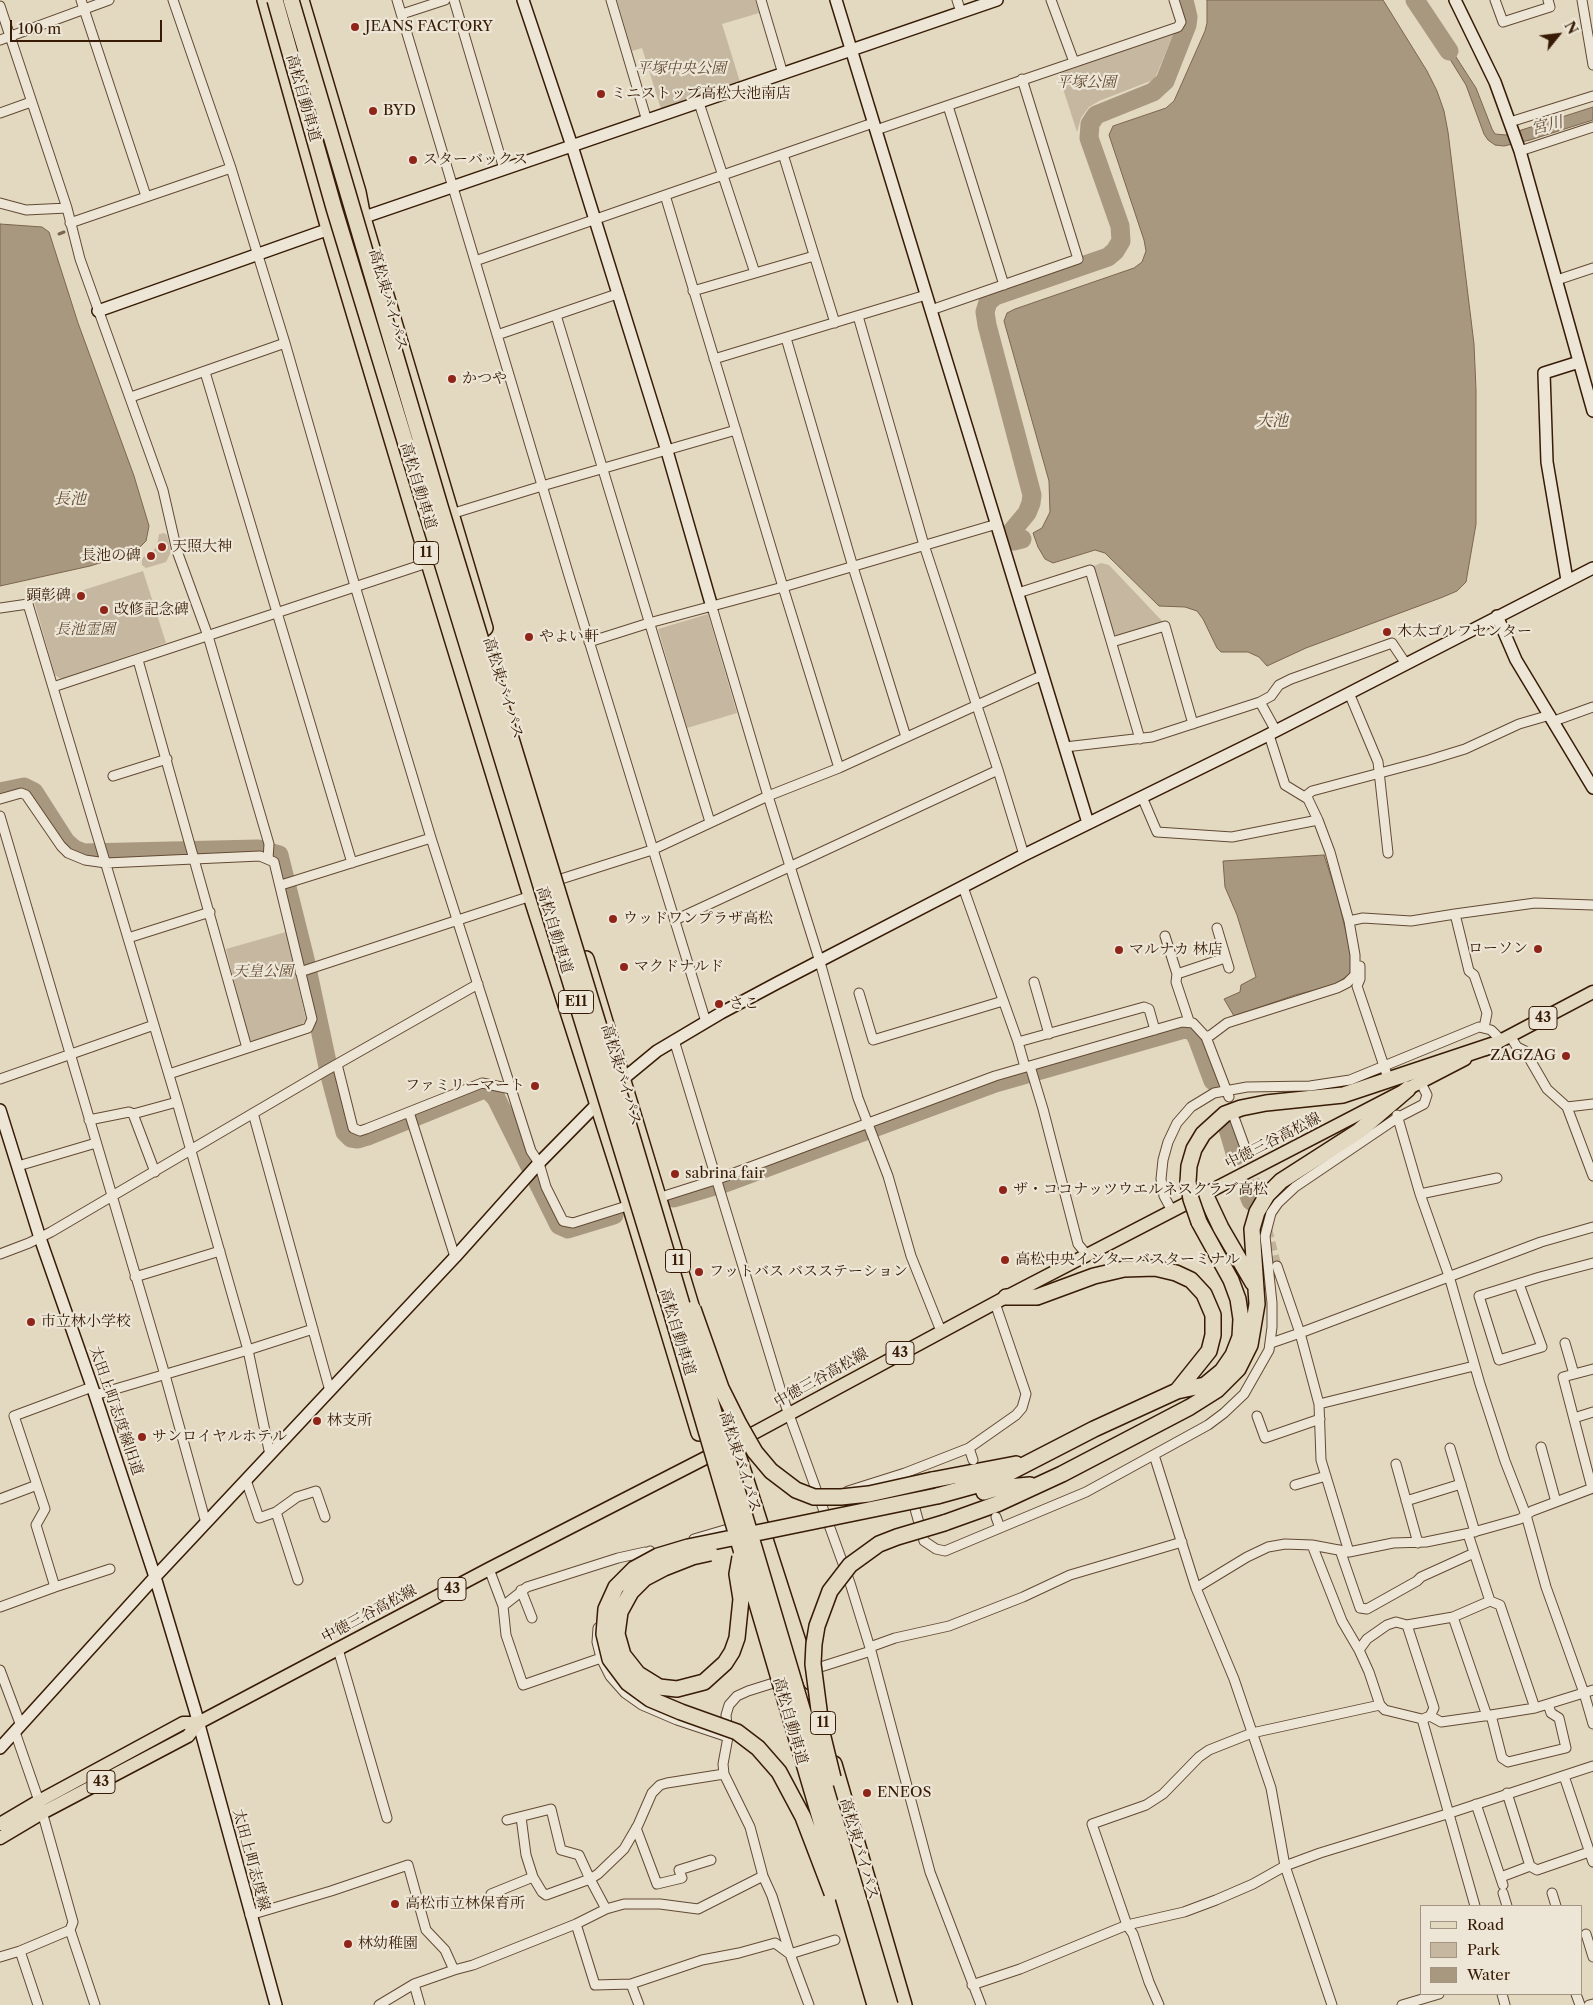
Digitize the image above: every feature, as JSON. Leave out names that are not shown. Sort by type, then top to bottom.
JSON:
[{"type":"highway","name":"高松東バイパス","points":[[265,0],[329,229],[429,562],[531,896],[630,1205],[707,1458],[868,2005]]},
{"type":"highway","name":"高松自動車道","points":[[275,0],[340,226],[665,1292],[874,2005]]},
{"type":"highway","name":"高松自動車道","points":[[292,0],[437,496],[638,1155],[890,2005]]},
{"type":"highway","name":"高松東バイパス","points":[[301,0],[462,553],[733,1444],[808,1672],[904,2005]]},
{"type":"highway","points":[[741,1552],[737,1574],[741,1600],[737,1638],[725,1663],[704,1682],[677,1690],[659,1687],[638,1674],[623,1655],[617,1634],[620,1612],[631,1592],[645,1578],[658,1571],[692,1557],[938,1500],[995,1480],[1094,1429],[1177,1391],[1205,1385],[1222,1371],[1233,1355],[1240,1337],[1242,1319],[1238,1299],[1231,1280],[1199,1222],[1191,1199],[1188,1182],[1189,1166],[1194,1148],[1203,1134],[1225,1114],[1266,1102],[1343,1095],[1501,1040]]},
{"type":"highway","points":[[830,1804],[834,1783],[822,1733],[813,1664],[814,1644],[822,1608],[838,1578],[863,1554],[879,1544],[997,1504],[1097,1456],[1217,1390],[1238,1369],[1250,1345],[1255,1322],[1257,1288],[1252,1229],[1257,1212],[1267,1195],[1281,1182],[1359,1131],[1415,1086]]},
{"type":"highway","points":[[638,1155],[721,1388],[751,1445],[771,1471],[796,1490],[814,1496],[841,1497],[869,1494],[1030,1461]]},
{"type":"highway","points":[[1205,1194],[1222,1228],[1257,1288]]},
{"type":"highway","points":[[1001,1300],[1036,1297],[1094,1276],[1124,1269],[1155,1268],[1176,1273],[1191,1280],[1204,1294],[1212,1315],[1213,1335],[1209,1351],[1177,1391]]},
{"type":"highway","points":[[874,2005],[803,1817],[779,1772],[758,1748],[738,1732],[650,1699],[628,1683],[610,1659],[604,1634],[606,1610],[616,1587],[634,1569],[658,1556],[688,1547],[997,1488],[1039,1484]]},
{"type":"main road","name":"中徳三谷高松線","points":[[0,1824],[40,1807],[188,1736],[198,1723],[489,1569],[789,1415],[1001,1300],[1593,992]]},
{"type":"main road","name":"中徳三谷高松線","points":[[0,1838],[40,1807]]},
{"type":"street","points":[[81,0],[146,196]]},
{"type":"street","points":[[0,40],[109,0]]},
{"type":"street","points":[[173,0],[231,168],[285,343],[355,586],[431,838],[531,1152],[563,1221],[573,1223],[630,1205]]},
{"type":"street","points":[[397,0],[589,642],[706,1022]]},
{"type":"street","points":[[402,14],[445,0]]},
{"type":"street","points":[[454,0],[504,170]]},
{"type":"street","points":[[523,0],[572,146],[667,451],[868,1128],[888,1176],[912,1256],[941,1332]]},
{"type":"street","points":[[611,0],[647,121]]},
{"type":"street","points":[[762,0],[783,74]]},
{"type":"street","points":[[836,0],[1088,823]]},
{"type":"street","points":[[957,0],[961,12]]},
{"type":"street","points":[[98,311],[258,256],[329,229],[996,0]]},
{"type":"street","points":[[1051,0],[1074,62]]},
{"type":"street","points":[[475,261],[783,154],[948,106],[1178,27],[1181,22],[1174,0]]},
{"type":"street","points":[[1455,0],[1495,82],[1511,124],[1593,411]]},
{"type":"street","points":[[1495,0],[1502,22],[1550,7],[1548,0]]},
{"type":"street","points":[[1582,0],[1593,65]]},
{"type":"street","points":[[0,6],[67,208],[98,311],[131,397],[163,490],[178,551],[208,636],[269,844],[268,857]]},
{"type":"street","points":[[931,310],[1078,260],[1022,80]]},
{"type":"street","points":[[1511,124],[1593,96]]},
{"type":"street","points":[[0,113],[31,102]]},
{"type":"street","points":[[700,103],[722,176],[755,273]]},
{"type":"street","points":[[948,106],[1004,285]]},
{"type":"street","points":[[1519,148],[1593,127]]},
{"type":"street","points":[[783,154],[835,323]]},
{"type":"street","points":[[70,223],[231,168]]},
{"type":"street","points":[[665,196],[782,588],[839,768]]},
{"type":"street","points":[[0,203],[26,210],[67,208]]},
{"type":"street","points":[[693,291],[814,256]]},
{"type":"street","points":[[1557,280],[1593,268]]},
{"type":"street","points":[[497,335],[617,294]]},
{"type":"street","points":[[714,359],[926,294]]},
{"type":"street","points":[[556,315],[710,822]]},
{"type":"street","points":[[858,316],[924,545],[1024,855]]},
{"type":"street","points":[[786,338],[853,567],[906,737]]},
{"type":"street","points":[[131,397],[285,343]]},
{"type":"street","points":[[1567,580],[1547,462],[1544,373],[1579,362]]},
{"type":"street","points":[[205,372],[352,862]]},
{"type":"street","points":[[451,514],[736,430]]},
{"type":"street","points":[[589,642],[649,623],[782,588],[996,524]]},
{"type":"street","points":[[53,686],[138,660],[355,586],[462,553]]},
{"type":"street","points":[[0,1748],[155,1577],[455,1257],[538,1165],[623,1079],[657,1051],[779,982],[1024,855],[1273,732],[1593,568]]},
{"type":"street","points":[[1018,593],[1090,570],[1140,739]]},
{"type":"street","points":[[0,608],[28,604],[220,1251],[248,1350],[270,1455]]},
{"type":"street","points":[[1497,616],[1516,660],[1593,788]]},
{"type":"street","points":[[1112,642],[1165,626],[1193,724]]},
{"type":"street","points":[[1065,747],[1152,737],[1260,702],[1271,696],[1279,685],[1291,679],[1392,644],[1406,664]]},
{"type":"street","points":[[138,660],[247,1048]]},
{"type":"street","points":[[561,879],[652,850],[768,796],[839,768],[1043,675]]},
{"type":"street","points":[[1349,693],[1374,751],[1379,772],[1388,853]]},
{"type":"street","points":[[1206,1037],[1227,1023],[1337,988],[1347,983],[1355,975],[1356,967],[1349,921],[1330,852],[1308,798],[1285,785],[1273,732],[1260,702]]},
{"type":"street","points":[[1308,798],[1307,795],[1312,791],[1379,772],[1420,763],[1465,749],[1520,724],[1593,707]]},
{"type":"street","points":[[113,776],[167,760]]},
{"type":"street","points":[[674,920],[998,770]]},
{"type":"street","points":[[0,799],[20,793],[26,795],[61,846],[68,853],[85,860],[104,856],[193,853],[260,856],[268,857],[274,862],[285,884],[305,971],[312,1019],[308,1028],[169,1074]]},
{"type":"street","points":[[1142,797],[1157,832],[1232,837],[1318,820]]},
{"type":"street","points":[[0,816],[165,1375],[206,1523]]},
{"type":"street","points":[[285,884],[431,838]]},
{"type":"street","points":[[963,887],[1044,1109],[1078,1244],[1087,1255]]},
{"type":"street","points":[[305,971],[531,896]]},
{"type":"street","points":[[1349,921],[1363,918],[1411,921],[1535,903],[1593,905]]},
{"type":"street","points":[[128,938],[210,912]]},
{"type":"street","points":[[1455,914],[1469,971],[1474,975],[1487,1013],[1484,1028]]},
{"type":"street","points":[[1217,928],[1229,968]]},
{"type":"street","points":[[1165,936],[1177,974],[1176,982],[1189,1021],[1200,1028],[1206,1037],[1227,1094]]},
{"type":"street","points":[[1352,938],[1360,960],[1360,979],[1357,986],[1386,1070]]},
{"type":"street","points":[[1177,974],[1226,958]]},
{"type":"street","points":[[1034,982],[1049,1034]]},
{"type":"street","points":[[0,1254],[40,1238],[112,1198],[253,1113],[478,984]]},
{"type":"street","points":[[859,993],[873,1040],[1003,1001]]},
{"type":"street","points":[[1018,1042],[1144,1007],[1149,1009],[1155,1030]]},
{"type":"street","points":[[658,1198],[719,1183],[868,1128],[995,1076],[1029,1070],[1189,1021]]},
{"type":"street","points":[[0,1079],[154,1025]]},
{"type":"street","points":[[1172,1211],[1164,1196],[1161,1179],[1163,1160],[1168,1142],[1177,1124],[1191,1107],[1214,1093],[1227,1094],[1247,1087],[1310,1086],[1350,1080],[1386,1070],[1479,1027],[1491,1030],[1501,1040],[1526,1050],[1547,1089],[1567,1107],[1593,1176]]},
{"type":"street","points":[[674,1040],[789,1415],[850,1583],[870,1649],[930,1872],[981,2005]]},
{"type":"street","points":[[332,1067],[353,1128],[360,1131],[410,1116],[482,1083],[511,1089]]},
{"type":"street","points":[[905,1473],[924,1541],[929,1546],[945,1551],[1086,1492],[1208,1425],[1244,1394],[1266,1357],[1270,1343],[1272,1304],[1265,1236],[1271,1213],[1278,1203],[1295,1187],[1397,1117],[1424,1104],[1427,1095],[1415,1086]]},
{"type":"street","points":[[89,1120],[129,1112],[133,1114],[177,1102]]},
{"type":"street","points":[[1567,1107],[1593,1104]]},
{"type":"street","name":"太田上町志度線旧道","points":[[0,1110],[40,1238],[94,1391],[155,1577],[198,1723]]},
{"type":"street","points":[[253,1113],[330,1391]]},
{"type":"street","points":[[133,1114],[155,1172]]},
{"type":"street","points":[[410,1116],[455,1257]]},
{"type":"street","points":[[1397,1117],[1420,1194],[1449,1276],[1474,1366],[1505,1461],[1526,1515],[1546,1587],[1589,1691],[1593,1724]]},
{"type":"street","points":[[1236,1120],[1248,1153]]},
{"type":"street","points":[[18,1166],[96,1143]]},
{"type":"street","points":[[1420,1194],[1497,1178]]},
{"type":"street","points":[[1270,1343],[1540,1242],[1593,1227]]},
{"type":"street","points":[[135,1277],[220,1251]]},
{"type":"street","points":[[1519,1284],[1542,1347],[1500,1360],[1479,1296],[1519,1284],[1593,1263]]},
{"type":"street","points":[[1277,1266],[1300,1333],[1319,1404],[1321,1460],[1360,1608],[1367,1609],[1417,1582],[1421,1577],[1474,1553]]},
{"type":"street","points":[[819,1500],[905,1473],[969,1448],[1016,1415],[1022,1408],[1026,1394],[1001,1300]]},
{"type":"street","points":[[54,1587],[36,1526],[45,1509],[14,1416],[94,1391],[165,1375],[313,1329]]},
{"type":"street","points":[[1565,1343],[1574,1374]]},
{"type":"street","points":[[1319,1404],[1474,1366]]},
{"type":"street","points":[[1196,1588],[1247,1557],[1268,1547],[1285,1544],[1312,1545],[1344,1551],[1394,1543],[1418,1543],[1471,1533],[1520,1519],[1532,1511],[1593,1488],[1563,1377],[1593,1369]]},
{"type":"street","points":[[1574,1418],[1593,1412]]},
{"type":"street","points":[[1257,1416],[1265,1438],[1320,1419]]},
{"type":"street","points":[[1541,1447],[1556,1502]]},
{"type":"street","points":[[969,1448],[973,1460]]},
{"type":"street","points":[[1450,1448],[1461,1484],[1474,1553],[1490,1602]]},
{"type":"street","points":[[1154,1455],[1196,1588],[1234,1679],[1271,1788],[1285,1866],[1332,2005]]},
{"type":"street","points":[[1396,1464],[1418,1543]]},
{"type":"street","points":[[1295,1485],[1326,1476]]},
{"type":"street","points":[[246,1480],[259,1518],[276,1512],[297,1497],[316,1492],[325,1517]]},
{"type":"street","points":[[1406,1500],[1461,1484]]},
{"type":"street","points":[[0,1499],[37,1485]]},
{"type":"street","points":[[276,1512],[298,1580]]},
{"type":"street","points":[[996,1517],[1000,1528]]},
{"type":"street","points":[[502,1606],[527,1587],[618,1558],[728,1529]]},
{"type":"street","points":[[809,2005],[790,1954],[772,1896],[763,1876],[750,1826],[724,1774],[723,1764],[728,1737],[726,1715],[733,1700],[748,1691],[808,1672],[895,1638],[949,1626],[1023,1597],[1070,1575],[1182,1542]]},
{"type":"street","points":[[1312,1545],[1342,1621],[1359,1650],[1380,1705],[1384,1710],[1441,1722],[1535,1708],[1589,1691]]},
{"type":"street","points":[[650,1551],[617,1577],[605,1598],[598,1620],[597,1642],[601,1658],[610,1676],[625,1693],[642,1705],[677,1720],[728,1737]]},
{"type":"street","points":[[0,1607],[110,1569]]},
{"type":"street","points":[[489,1569],[502,1606],[506,1635],[523,1685],[601,1658]]},
{"type":"street","points":[[521,1590],[532,1618]]},
{"type":"street","points":[[1359,1650],[1367,1640],[1387,1625],[1396,1622],[1407,1625],[1453,1617],[1490,1602],[1500,1605],[1535,1708]]},
{"type":"street","points":[[1453,1617],[1489,1715],[1502,1758],[1508,1762],[1566,1748],[1559,1718],[1551,1714],[1548,1704]]},
{"type":"street","points":[[1407,1625],[1434,1708],[1426,1718]]},
{"type":"street","points":[[338,1649],[387,1818]]},
{"type":"street","points":[[0,1670],[73,1922],[70,1930],[94,2005]]},
{"type":"street","points":[[1159,2005],[1133,1934],[1127,1925],[1092,1824],[1146,1805],[1163,1794],[1199,1757],[1209,1750],[1252,1733],[1380,1705]]},
{"type":"street","points":[[1426,1718],[1448,1814],[1475,1905]]},
{"type":"street","name":"太田上町志度線","points":[[198,1723],[276,2005]]},
{"type":"street","points":[[972,1985],[1020,1969],[1127,1925],[1184,1912],[1253,1884],[1285,1866],[1328,1850],[1448,1814],[1593,1766]]},
{"type":"street","points":[[521,1817],[526,1855],[533,1877],[546,1895],[590,1879],[598,1874],[624,1849],[652,1793],[660,1785],[724,1774]]},
{"type":"street","points":[[1564,1776],[1593,1862]]},
{"type":"street","points":[[1507,1794],[1530,1866],[1537,1870],[1589,1852]]},
{"type":"street","points":[[1476,1804],[1507,1905]]},
{"type":"street","points":[[508,1820],[551,1809],[561,1850],[579,1854],[606,1909]]},
{"type":"street","points":[[636,1828],[657,1884],[682,1878],[679,1870],[711,1860]]},
{"type":"street","points":[[250,1915],[331,1891],[408,1865],[426,1930],[445,1950],[454,1970]]},
{"type":"street","points":[[1502,1885],[1530,1866]]},
{"type":"street","points":[[379,2005],[414,1984],[472,1965],[576,1924],[606,1909],[624,1904],[660,1904],[698,1909],[763,1876]]},
{"type":"street","points":[[491,1894],[533,1877]]},
{"type":"street","points":[[1552,1894],[1556,1905]]},
{"type":"street","points":[[576,1924],[595,1985],[631,1984],[702,1960],[739,1953],[775,1943],[790,1954]]},
{"type":"street","points":[[0,1957],[70,1930]]},
{"type":"street","points":[[1587,1933],[1593,1957]]},
{"type":"street","points":[[790,1954],[836,1940]]},
{"type":"street","points":[[20,1950],[38,2005]]},
{"type":"street","points":[[414,1984],[420,2005]]},
{"type":"street","points":[[631,1984],[639,2005]]},
{"type":"street","points":[[1402,2005],[1436,1995]]},
{"type":"street","points":[[1589,2005],[1593,2004]]},
{"type":"green space","name":"平塚中央公園","points":[[617,0],[755,0],[759,13],[722,24],[740,82],[661,109],[642,48],[632,51]]},
{"type":"green space","name":"平塚公園","points":[[1175,30],[1153,80],[1099,101],[1089,107],[1081,118],[1077,132],[1057,70]]},
{"type":"green space","points":[[164,533],[167,535],[171,552],[166,562],[146,568],[142,565],[142,558],[152,552],[157,546],[159,534]]},
{"type":"green space","points":[[1101,563],[1109,565],[1163,622],[1119,636],[1114,634],[1094,566]]},
{"type":"green space","name":"長池霊園","points":[[143,571],[166,643],[61,679],[55,675],[34,601],[42,601],[43,603]]},
{"type":"green space","points":[[708,614],[737,713],[687,728],[658,629]]},
{"type":"green space","name":"天皇公園","points":[[286,932],[306,1020],[301,1025],[253,1041],[249,1040],[226,949]]},
{"type":"water","name":"大池","points":[[1207,0],[1383,0],[1427,71],[1444,111],[1474,344],[1476,524],[1466,582],[1457,591],[1443,597],[1306,648],[1267,666],[1259,657],[1248,652],[1221,652],[1197,611],[1185,607],[1159,606],[1105,553],[1095,550],[1053,563],[1045,559],[1033,533],[1042,528],[1050,512],[1049,481],[1004,321],[1007,313],[1015,309],[1134,268],[1142,262],[1146,251],[1144,240],[1109,135],[1113,126],[1166,108],[1174,101],[1205,31]]},
{"type":"water","name":"宮川","points":[[1438,29],[1476,88],[1495,134],[1506,135],[1593,107],[1593,120],[1530,140],[1504,146],[1495,145],[1484,134],[1466,85],[1433,32]]},
{"type":"water","name":"長池","points":[[0,224],[42,227],[49,232],[78,323],[134,476],[149,526],[146,541],[135,552],[90,566],[0,586]]},
{"type":"water","points":[[1324,855],[1337,895],[1349,945],[1352,964],[1350,974],[1334,985],[1295,995],[1234,1016],[1224,999],[1240,992],[1241,985],[1256,977],[1237,915],[1225,887],[1223,861]]},
{"type":"waterway","points":[[1022,539],[1014,541],[1012,531],[1027,513],[1032,495],[987,325],[985,312],[988,302],[995,296],[1108,257],[1115,251],[1121,241],[1120,226],[1089,138],[1090,124],[1096,115],[1153,92],[1165,81],[1187,25],[1188,17],[1184,0]]},
{"type":"waterway","points":[[1415,0],[1449,51]]},
{"type":"waterway","points":[[59,234],[64,232]]},
{"type":"waterway","points":[[0,792],[24,787],[34,792],[66,842],[74,849],[84,853],[258,849],[279,855],[305,959],[330,1076],[345,1132],[351,1138],[358,1139],[482,1090],[488,1090],[496,1098],[559,1225],[568,1229],[614,1215]]},
{"type":"waterway","points":[[674,1198],[722,1184],[995,1083],[1184,1029],[1193,1031],[1197,1038],[1213,1081]]},
{"type":"waterway","points":[[1228,1129],[1236,1156]]},
{"type":"waterway","points":[[1248,1193],[1251,1201]]},
{"type":"tunnel","points":[[1247,1153],[1257,1186]]},
{"type":"tunnel","points":[[1261,1203],[1277,1266]]},
{"type":"place","name":"JEANS FACTORY","points":[[355,27]]},
{"type":"place","name":"ミニストップ高松大池南店","points":[[601,94]]},
{"type":"place","name":"BYD","points":[[373,111]]},
{"type":"place","name":"スターバックス","points":[[413,160]]},
{"type":"place","name":"かつや","points":[[452,379]]},
{"type":"place","name":"天照大神","points":[[162,547]]},
{"type":"place","name":"長池の碑","points":[[151,556]]},
{"type":"place","name":"顕彰碑","points":[[81,596]]},
{"type":"place","name":"改修記念碑","points":[[104,610]]},
{"type":"place","name":"木太ゴルフセンター","points":[[1387,632]]},
{"type":"place","name":"やよい軒","points":[[529,637]]},
{"type":"place","name":"ウッドワンプラザ高松","points":[[613,919]]},
{"type":"place","name":"ローソン","points":[[1538,949]]},
{"type":"place","name":"マルナカ 林店","points":[[1119,950]]},
{"type":"place","name":"マクドナルド","points":[[624,967]]},
{"type":"place","name":"さこ","points":[[719,1004]]},
{"type":"place","name":"ZAGZAG","points":[[1566,1056]]},
{"type":"place","name":"ファミリーマート","points":[[535,1086]]},
{"type":"place","name":"sabrina fair","points":[[675,1174]]},
{"type":"place","name":"ザ・ココナッツウエルネスクラブ高松","points":[[1003,1190]]},
{"type":"place","name":"高松中央インターバスターミナル","points":[[1005,1260]]},
{"type":"place","name":"フットバス バスステーション","points":[[699,1272]]},
{"type":"place","name":"市立林小学校","points":[[31,1322]]},
{"type":"place","name":"林支所","points":[[317,1421]]},
{"type":"place","name":"サンロイヤルホテル","points":[[142,1437]]},
{"type":"place","name":"ENEOS","points":[[867,1793]]},
{"type":"place","name":"高松市立林保育所","points":[[395,1904]]},
{"type":"place","name":"林幼稚園","points":[[348,1944]]}]
